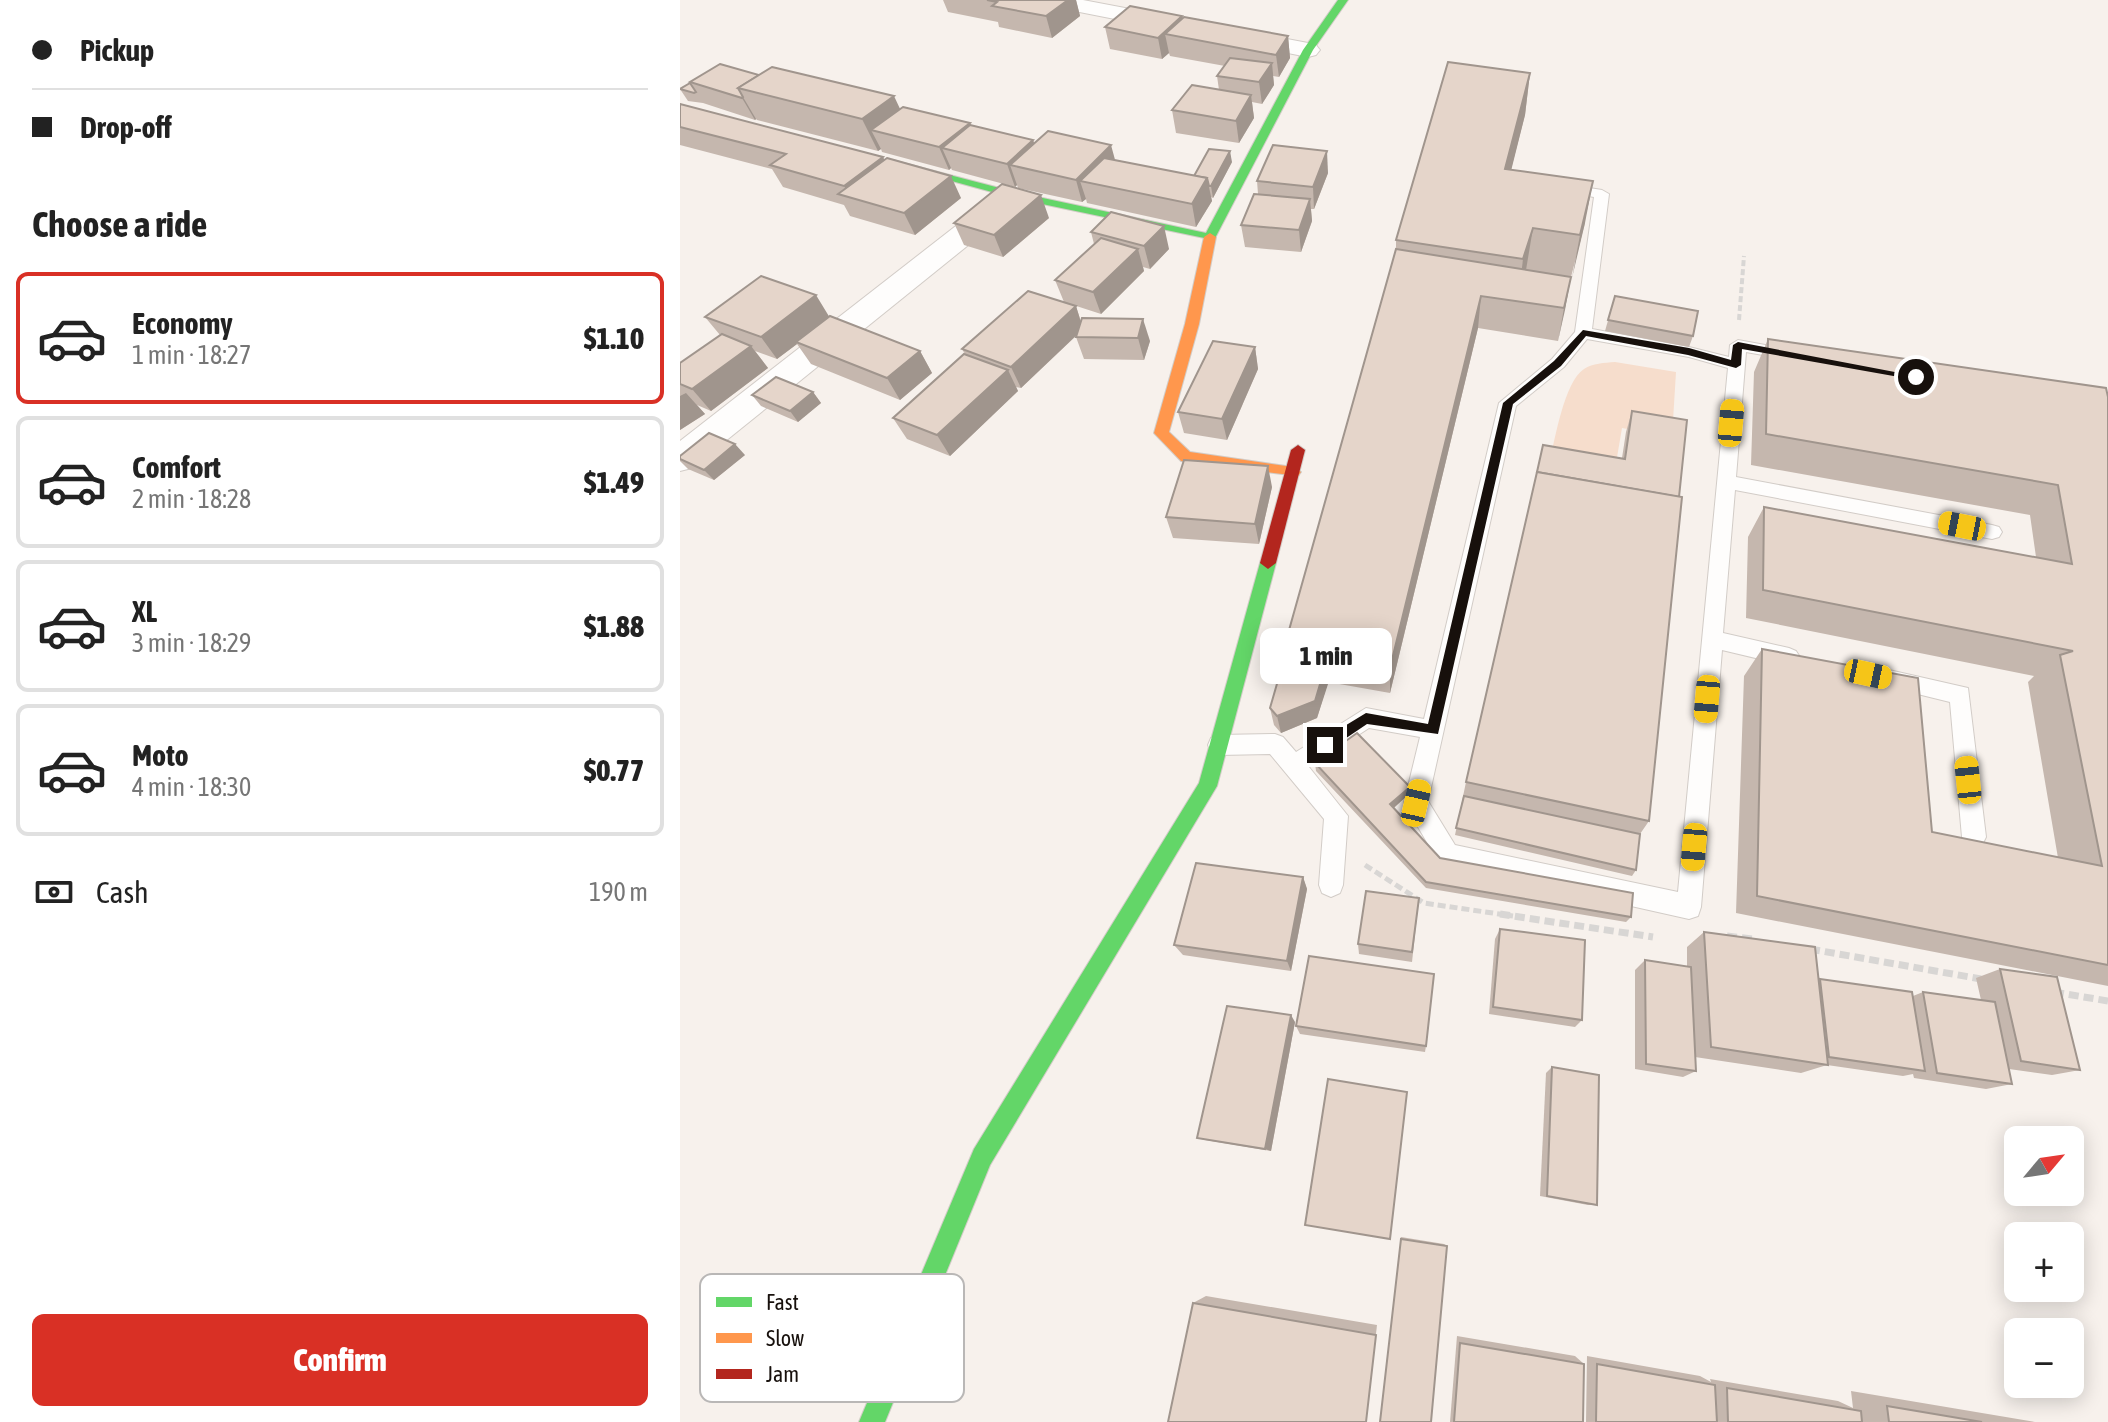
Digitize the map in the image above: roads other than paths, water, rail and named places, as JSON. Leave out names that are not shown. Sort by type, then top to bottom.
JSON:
[{"type":"street","points":[[1049,0],[1308,50]]},
{"type":"street","points":[[1293,472],[1186,457],[1161,433],[1192,324],[1210,237],[1308,50],[1343,0]]},
{"type":"street","points":[[877,159],[1014,195],[1210,237]]},
{"type":"street","points":[[680,459],[1014,195]]},
{"type":"street","points":[[933,1274],[982,1157],[1208,786],[1298,450]]},
{"type":"street","points":[[872,1422],[880,1402]]},
{"type":"lane","points":[[1555,187],[1602,194],[1583,333],[1558,363],[1508,403],[1416,803],[1448,855],[1689,907],[1737,355]]},
{"type":"lane","points":[[1583,333],[1689,352],[1815,359]]},
{"type":"lane","points":[[1726,482],[1992,532]]},
{"type":"lane","points":[[1712,639],[1807,661]]},
{"type":"lane","points":[[1868,674],[1960,695],[1974,837]]},
{"type":"lane","points":[[1305,758],[1366,718],[1433,730]]},
{"type":"lane","points":[[1219,745],[1275,744],[1336,816],[1331,885]]}]
